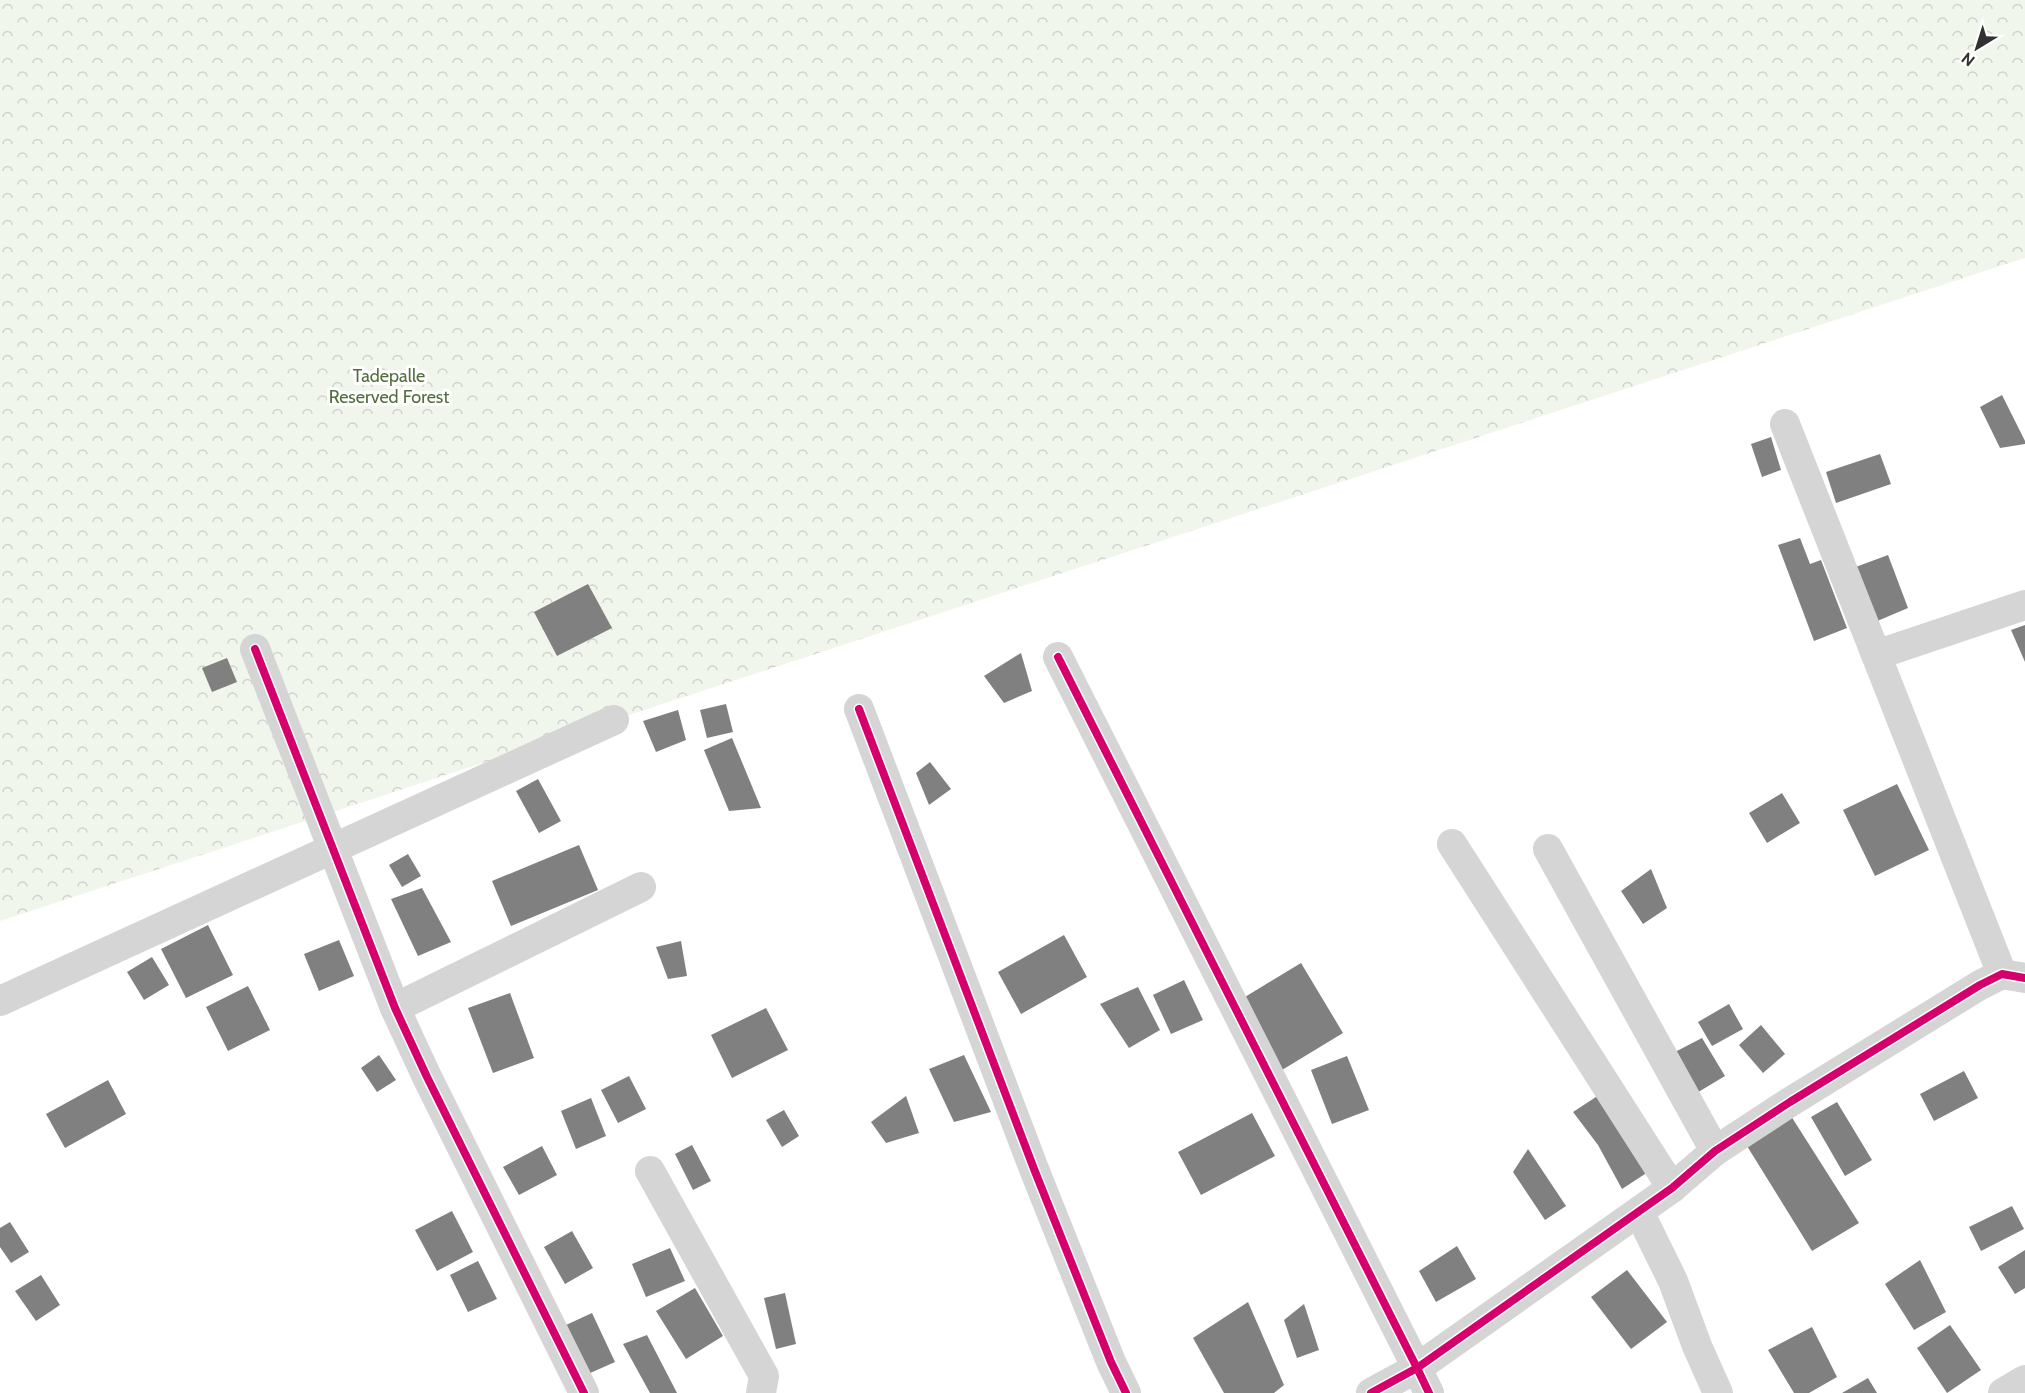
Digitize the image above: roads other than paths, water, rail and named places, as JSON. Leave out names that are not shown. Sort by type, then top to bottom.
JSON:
[{"type":"street","points":[[1371,1393],[1423,1381],[1715,1152],[1790,1102],[1980,985],[2013,976],[1876,655],[1785,424]]},
{"type":"street","points":[[1876,655],[2025,605]]},
{"type":"street","points":[[255,649],[395,1008],[584,1393]]},
{"type":"street","points":[[1058,657],[1423,1381]]},
{"type":"street","points":[[859,709],[1038,1180],[1111,1362],[1126,1393]]},
{"type":"street","points":[[0,1001],[614,720]]},
{"type":"street","points":[[1452,844],[1672,1188]]},
{"type":"street","points":[[1548,849],[1715,1152]]},
{"type":"street","points":[[395,1008],[641,887]]},
{"type":"street","points":[[650,1171],[764,1376],[761,1393]]},
{"type":"street","points":[[1639,1212],[1674,1281],[1697,1346],[1718,1393]]},
{"type":"street","points":[[2003,1393],[2025,1380]]},
{"type":"park label","name":"Tadepalle Reserved Forest","points":[[389,386]]}]
